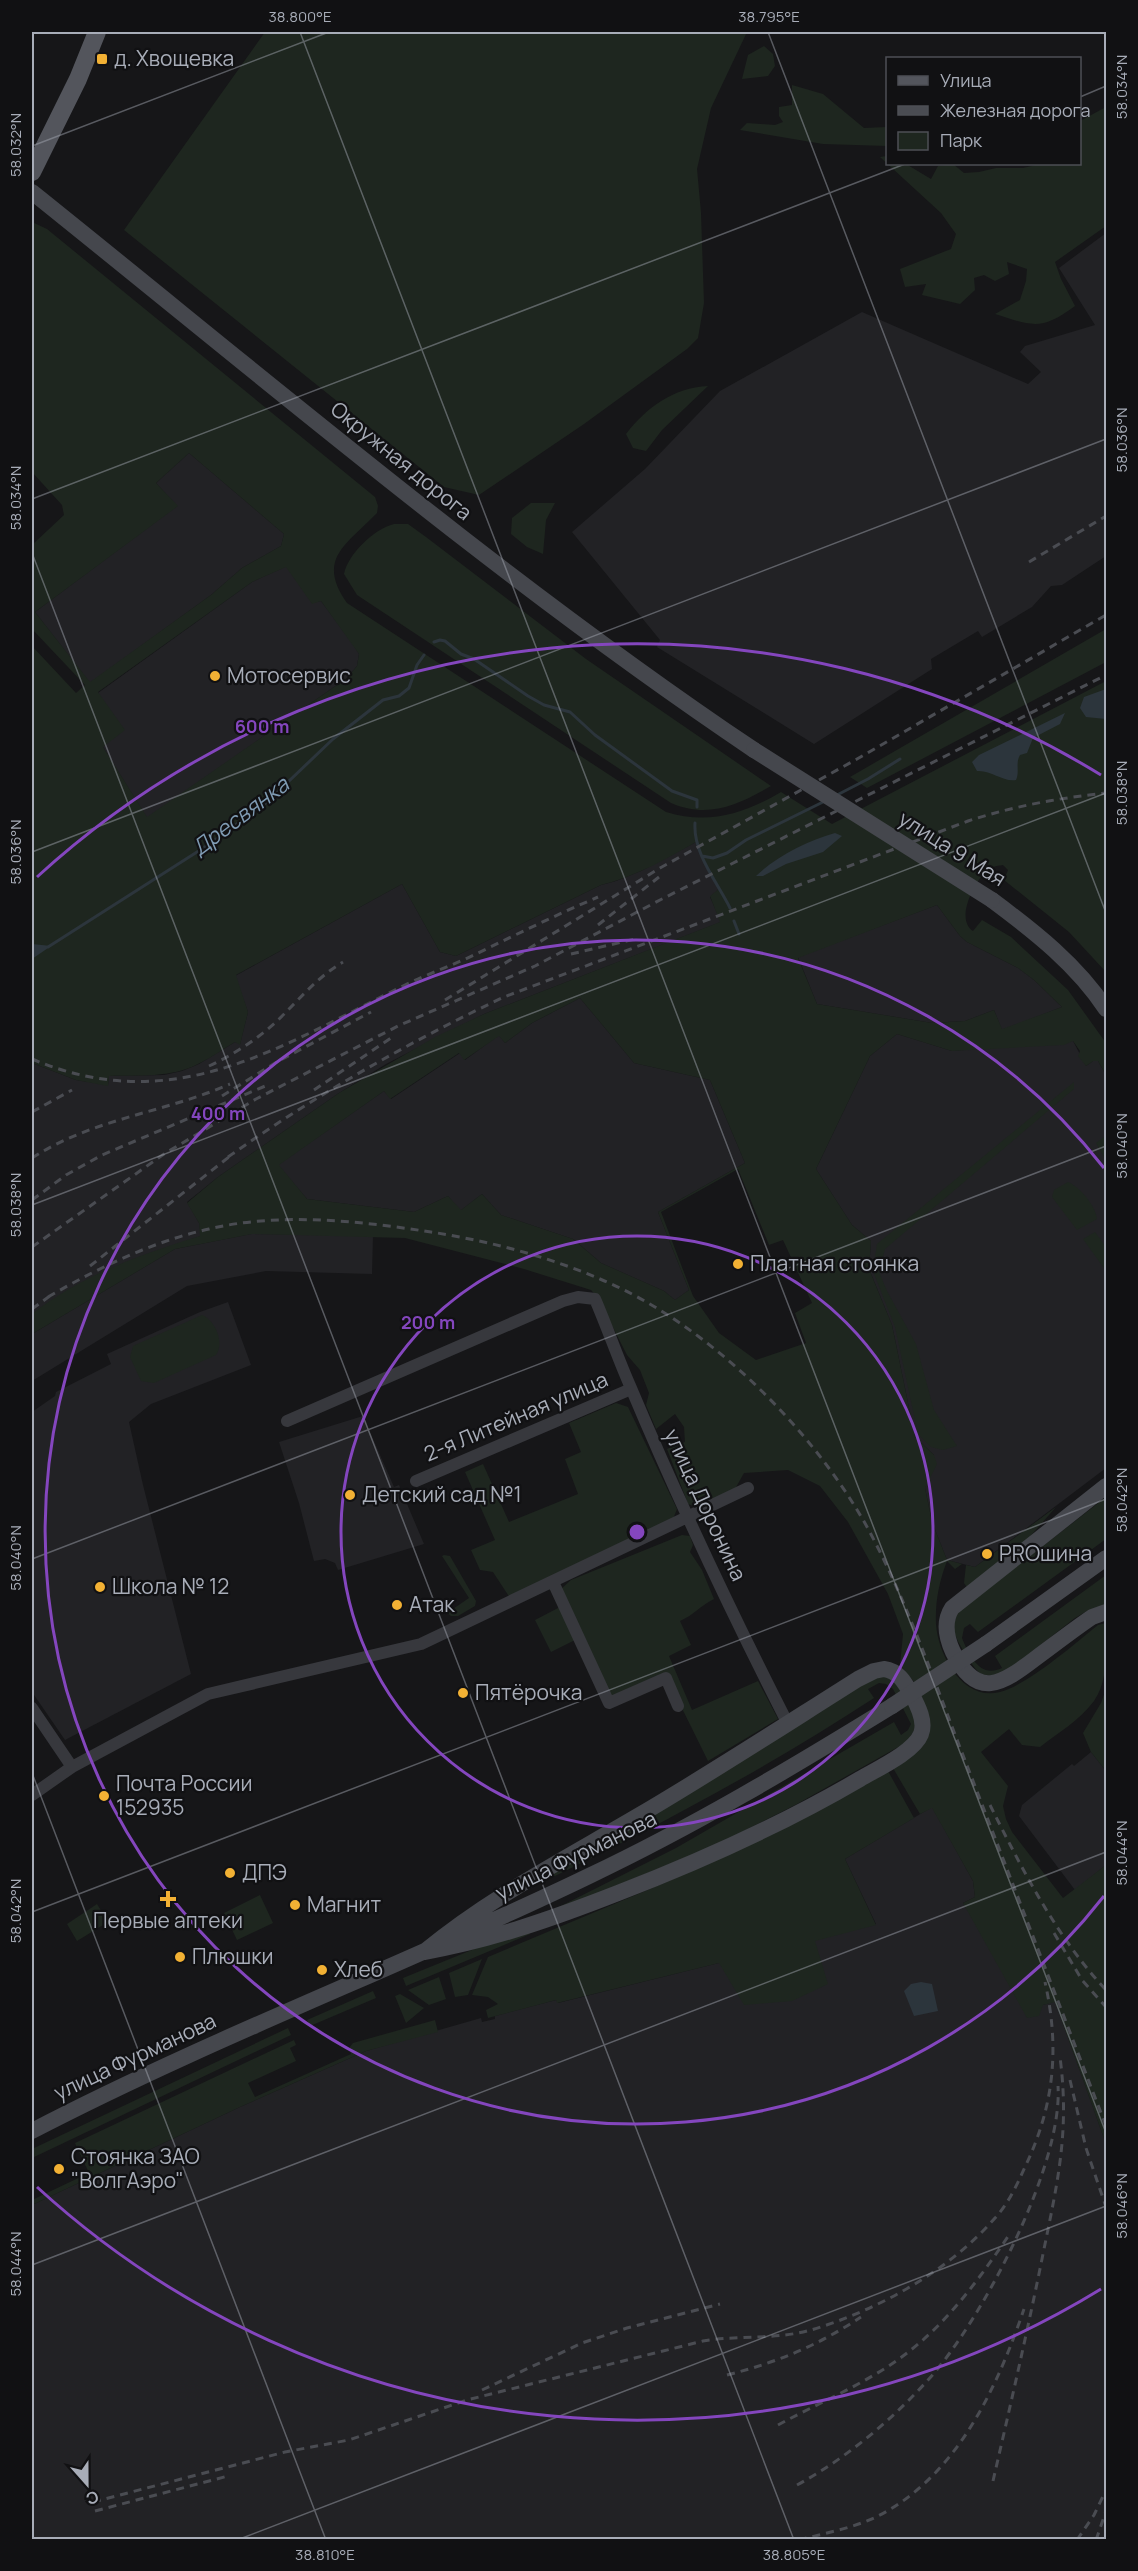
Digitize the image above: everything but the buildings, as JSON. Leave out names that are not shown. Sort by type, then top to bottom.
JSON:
[{"type":"main road","points":[[32,172],[78,79],[97,32]]},
{"type":"main road","name":"Окружная дорога","points":[[32,192],[480,553],[668,692],[754,750]]},
{"type":"main road","name":"улица 9 Мая","points":[[754,750],[992,900],[1040,936],[1064,958],[1107,1009]]},
{"type":"main road","points":[[1107,1486],[952,1608],[946,1625],[951,1647],[966,1673],[974,1681],[995,1684],[1013,1676],[1092,1617],[1107,1612]]},
{"type":"main road","name":"улица Фурманова","points":[[32,2131],[278,2015],[424,1953],[590,1876],[722,1807],[819,1752],[892,1706],[986,1644],[1107,1558]]},
{"type":"main road","points":[[891,1670],[899,1675],[907,1686],[921,1716],[922,1732],[909,1749],[811,1806],[660,1877],[523,1928],[474,1943],[424,1953],[449,1932],[509,1891],[708,1775],[858,1678],[874,1671],[891,1670]]},
{"type":"main road","points":[[509,1891],[505,1897],[505,1904],[510,1909],[517,1910],[513,1916],[514,1923],[523,1928]]},
{"type":"street","name":"улица Доронина","points":[[287,1421],[563,1301],[578,1297],[595,1299],[631,1389],[688,1516],[747,1643],[788,1724]]},
{"type":"street","name":"2-я Литейная улица","points":[[416,1481],[631,1389]]},
{"type":"street","points":[[32,1795],[72,1767],[208,1695],[421,1644],[748,1488]]},
{"type":"street","points":[[553,1582],[609,1703],[666,1678],[678,1706]]},
{"type":"street","points":[[32,1708],[72,1767]]},
{"type":"shaded area","points":[[1106,233],[1106,556],[1062,585],[1051,586],[1032,607],[982,637],[978,631],[931,659],[932,669],[814,744],[657,647],[660,640],[572,532],[645,469],[720,391],[862,312],[1028,384],[1041,372],[1020,352],[1025,346],[1095,325],[1059,268]]},
{"type":"shaded area","points":[[189,453],[284,534],[281,546],[242,568],[211,595],[90,683],[35,612],[177,506],[156,483]]},
{"type":"shaded area","points":[[287,566],[312,603],[321,601],[353,644],[359,654],[357,666],[347,678],[147,818],[103,747],[98,693],[252,582]]},
{"type":"shaded area","points":[[1106,689],[1106,719],[1086,717],[1080,708],[1084,697]]},
{"type":"shaded area","points":[[1065,713],[1060,724],[1033,738],[1027,753],[1020,755],[1016,780],[977,771],[972,762],[979,755]]},
{"type":"shaded area","points":[[835,833],[842,836],[823,852],[786,864],[763,876],[756,876],[793,850]]},
{"type":"shaded area","points":[[696,842],[719,889],[710,897],[721,922],[484,1014],[386,1064],[339,1093],[218,1177],[187,1202],[199,1223],[201,1236],[125,1263],[67,1291],[32,1314],[32,1063],[76,1080],[108,1085],[109,1076],[164,1075],[182,1071],[199,1064],[235,1042],[240,1044],[248,1012],[235,976],[402,884],[440,952],[456,956],[601,885],[641,871]]},
{"type":"shaded area","points":[[937,905],[967,942],[1018,968],[1062,1007],[1002,1030],[994,1010],[965,1021],[932,1023],[817,1004],[798,957]]},
{"type":"shaded area","points":[[32,944],[51,946],[32,959]]},
{"type":"shaded area","points":[[580,998],[634,1063],[710,1080],[745,1163],[658,1212],[689,1290],[675,1300],[664,1291],[601,1263],[573,1239],[501,1215],[482,1194],[460,1211],[448,1196],[414,1212],[307,1199],[278,1165],[384,1091],[391,1099],[460,1053],[465,1060],[499,1035],[505,1043],[532,1023]]},
{"type":"shaded area","points":[[897,1034],[952,1051],[1073,1041],[1086,1066],[1093,1061],[1098,1061],[1106,1075],[1106,1384],[1104,1386],[1106,1389],[1106,1468],[975,1567],[947,1560],[932,1522],[925,1488],[934,1455],[915,1437],[892,1325],[869,1269],[871,1241],[852,1225],[816,1169],[870,1056]]},
{"type":"shaded area","points":[[251,1234],[373,1235],[372,1274],[266,1271],[187,1286],[32,1381],[32,1334],[175,1249]]},
{"type":"shaded area","name":"Школа № 12","points":[[228,1302],[251,1365],[151,1404],[129,1422],[191,1674],[65,1740],[32,1692],[32,1412],[55,1396],[56,1392],[111,1364],[107,1354],[200,1312]]},
{"type":"shaded area","name":"Детский сад №1","points":[[363,1416],[394,1487],[399,1485],[424,1544],[338,1570],[335,1563],[325,1559],[314,1561],[299,1503],[279,1442]]},
{"type":"shaded area","points":[[1091,1752],[1106,1771],[1106,1865],[1075,1890],[1019,1816],[1022,1805],[1072,1764],[1074,1766]]},
{"type":"shaded area","points":[[932,1807],[973,1881],[975,1897],[963,1903],[1043,2005],[1055,2001],[1106,2144],[1106,2539],[32,2539],[32,2205],[240,2107],[366,2051],[481,2018],[482,2022],[495,2019],[495,2016],[556,2000],[558,2003],[876,1924],[845,1859]]},
{"type":"shaded area","points":[[921,1982],[932,1984],[938,2011],[914,2016],[904,1991],[911,1984]]},
{"type":"green space","points":[[265,32],[747,32],[711,108],[697,169],[704,303],[698,338],[687,349],[584,424],[479,495],[444,487],[124,230]]},
{"type":"green space","points":[[764,46],[773,54],[775,66],[768,76],[742,79],[748,55]]},
{"type":"green space","points":[[792,85],[823,94],[864,128],[886,127],[886,146],[823,144],[740,130],[747,123],[775,125],[783,122],[779,116],[779,107],[792,105]]},
{"type":"green space","points":[[1106,107],[1106,226],[1055,262],[1075,306],[1054,319],[1036,324],[995,314],[1020,300],[1026,281],[1027,269],[1007,262],[1009,274],[995,281],[984,275],[974,278],[975,290],[960,304],[922,295],[926,284],[905,287],[900,269],[951,249],[956,234],[941,213],[889,165],[908,165],[931,179],[938,166],[946,165],[954,165],[964,173],[1036,165],[1081,165],[1081,120]]},
{"type":"green space","points":[[32,222],[47,229],[375,497],[378,506],[377,513],[346,544],[335,564],[334,575],[338,588],[347,603],[666,812],[696,817],[725,815],[753,806],[781,792],[832,824],[1106,681],[1106,972],[1069,932],[1004,880],[1008,870],[1003,865],[989,869],[981,877],[968,902],[966,918],[968,926],[973,931],[982,920],[1011,937],[1068,990],[1106,1043],[1106,1075],[1098,1061],[1093,1061],[1086,1066],[1078,1056],[1080,1051],[1073,1041],[1064,1045],[952,1051],[897,1034],[870,1056],[816,1169],[852,1225],[871,1241],[869,1269],[892,1325],[915,1437],[934,1455],[937,1464],[925,1488],[932,1522],[947,1560],[962,1564],[955,1569],[947,1561],[937,1600],[936,1624],[947,1662],[964,1683],[975,1690],[987,1693],[1000,1692],[1012,1688],[1037,1673],[1098,1625],[1106,1623],[1106,1653],[1102,1683],[1099,1693],[1088,1708],[1040,1747],[1022,1745],[1009,1729],[981,1752],[1008,1786],[1003,1806],[1012,1832],[1063,1898],[1106,1865],[1106,2144],[1055,2002],[1043,2005],[1039,2016],[1027,2018],[963,1903],[975,1897],[973,1881],[932,1808],[920,1814],[893,1768],[920,1748],[915,1683],[900,1665],[903,1634],[888,1594],[848,1522],[820,1486],[788,1470],[744,1473],[735,1489],[696,1507],[688,1504],[667,1449],[685,1442],[684,1427],[675,1414],[656,1429],[646,1405],[649,1393],[640,1370],[627,1355],[598,1298],[591,1290],[524,1269],[405,1238],[252,1234],[175,1249],[32,1334],[32,1314],[70,1288],[156,1250],[200,1236],[199,1223],[187,1203],[218,1177],[339,1093],[435,1037],[484,1014],[720,922],[710,896],[719,889],[696,842],[650,867],[601,885],[456,956],[440,952],[402,884],[236,975],[248,1012],[240,1045],[235,1042],[203,1062],[177,1072],[109,1076],[108,1086],[76,1080],[32,1063],[32,646],[76,693],[85,685],[32,629],[32,545],[64,515],[62,505],[32,472]],"holes":[[[189,453],[284,534],[281,546],[242,568],[211,595],[90,682],[35,612],[178,506],[156,483]],[[286,567],[312,604],[321,601],[359,654],[357,666],[347,678],[147,817],[103,747],[125,730],[98,692],[252,582]],[[937,905],[967,942],[1018,968],[1062,1007],[1002,1029],[994,1010],[965,1021],[932,1023],[817,1004],[798,958]],[[580,998],[634,1063],[710,1080],[745,1163],[658,1212],[689,1290],[675,1300],[664,1291],[601,1263],[573,1239],[501,1215],[482,1194],[461,1210],[448,1196],[414,1212],[307,1199],[279,1165],[384,1091],[390,1099],[459,1053],[464,1060],[499,1036],[505,1043],[532,1023]],[[738,1169],[769,1245],[783,1240],[812,1303],[795,1313],[806,1343],[756,1360],[719,1333],[693,1296],[661,1212]]]},
{"type":"green space","points":[[708,386],[662,430],[646,451],[633,448],[626,434],[652,407],[672,395]]},
{"type":"green space","points":[[531,503],[555,503],[546,520],[543,554],[527,547],[511,534],[512,518]]},
{"type":"green space","points":[[394,524],[408,524],[586,659],[771,786],[747,799],[722,808],[698,810],[671,803],[357,595],[344,574],[346,566],[363,543],[378,531]]},
{"type":"green space","points":[[1106,629],[1106,662],[867,788],[850,777]]},
{"type":"green space","points":[[1074,1082],[1074,1089],[885,1249],[879,1272],[916,1344],[934,1410],[957,1446],[943,1450],[931,1447],[918,1434],[895,1327],[873,1271],[877,1244]]},
{"type":"green space","points":[[1106,1137],[1105,1159],[1096,1143]]},
{"type":"green space","points":[[1068,1182],[1087,1198],[1094,1208],[1097,1219],[1077,1230],[1052,1197],[1054,1190]]},
{"type":"green space","points":[[1095,1232],[1106,1247],[1106,1271],[1083,1239]]},
{"type":"green space","points":[[202,1315],[211,1322],[217,1332],[219,1350],[216,1355],[154,1383],[141,1381],[130,1357],[133,1346]]},
{"type":"green space","points":[[616,1403],[628,1407],[677,1509],[673,1519],[510,1598],[493,1572],[480,1570],[471,1550],[495,1540],[465,1472],[483,1464],[509,1522],[578,1494],[565,1459],[581,1452],[569,1423]]},
{"type":"green space","points":[[1106,1497],[1106,1539],[978,1632],[970,1624],[964,1628],[962,1638],[976,1664],[994,1671],[1002,1668],[995,1656],[1106,1575],[1106,1605],[1087,1611],[1075,1618],[1007,1671],[993,1676],[979,1673],[965,1654],[954,1632],[957,1613]]},
{"type":"green space","points":[[1056,1507],[1026,1541],[970,1586],[966,1586],[964,1583],[966,1565],[975,1567]]},
{"type":"green space","points":[[682,1535],[690,1536],[693,1545],[690,1552],[702,1570],[714,1599],[680,1621],[691,1645],[669,1656],[692,1710],[758,1681],[778,1719],[708,1761],[666,1676],[611,1698],[561,1589],[571,1580]]},
{"type":"green space","points":[[442,1556],[450,1556],[476,1601],[475,1606],[458,1616],[451,1616],[447,1613],[469,1598]]},
{"type":"green space","points":[[560,1607],[575,1640],[551,1652],[535,1620]]},
{"type":"green space","points":[[884,1675],[899,1684],[918,1724],[907,1742],[797,1804],[716,1845],[535,1919],[676,1848],[894,1722],[901,1735],[908,1730],[911,1724],[893,1689],[886,1684],[879,1683],[868,1689],[874,1698],[791,1750],[662,1822],[530,1888],[861,1683]]},
{"type":"green space","points":[[1106,1689],[1106,1771],[1091,1752],[1083,1733],[1101,1703]]},
{"type":"green space","points":[[888,1771],[914,1818],[845,1859],[876,1925],[815,1941],[828,1984],[792,2001],[744,2005],[719,1963],[488,2018],[486,2010],[498,2004],[488,1997],[472,1995],[488,1957],[669,1881]]},
{"type":"green space","points":[[260,1895],[273,1923],[237,1940],[224,1913]]},
{"type":"green space","points":[[97,1904],[108,1922],[77,1941],[67,1924]]},
{"type":"green space","points":[[529,1932],[530,1934],[406,1986],[403,1978],[484,1945]]},
{"type":"green space","points":[[482,1959],[468,1995],[455,1997],[449,1973]]},
{"type":"green space","points":[[439,1977],[446,1999],[429,2005],[408,1990]]},
{"type":"green space","points":[[373,1991],[376,1998],[310,2026],[307,2020]]},
{"type":"green space","points":[[400,1994],[424,2008],[406,2023],[395,1996]]},
{"type":"green space","points":[[435,2020],[438,2032],[366,2051],[240,2107],[32,2205],[32,2200],[89,2173],[75,2143],[294,2040],[296,2045],[290,2048],[296,2061],[248,2083],[255,2097],[351,2054],[349,2048],[353,2043]]},
{"type":"green space","points":[[288,2028],[291,2035],[32,2158],[32,2149]]},
{"type":"waterway","name":"Дресвянка","points":[[434,642],[445,641],[461,654],[474,659],[528,696],[544,705],[570,712],[595,735],[672,791],[697,800],[697,807]]},
{"type":"waterway","name":"Дресвянка","points":[[48,947],[208,845],[267,802],[333,739],[383,700],[399,696],[409,688],[417,665],[424,655]]},
{"type":"waterway","points":[[837,795],[900,759]]},
{"type":"waterway","points":[[702,856],[713,858],[727,853],[746,840],[823,802]]},
{"type":"waterway","points":[[695,823],[695,834],[702,856],[730,908]]},
{"type":"waterway","points":[[734,921],[739,934]]},
{"type":"railway","points":[[1029,562],[1106,516]]},
{"type":"railway","points":[[445,1000],[660,868],[857,759],[1106,615]]},
{"type":"railway","points":[[32,1247],[164,1154],[256,1099],[398,1026],[535,966],[660,900],[1106,675]]},
{"type":"railway","points":[[228,1157],[295,1112],[363,1071],[504,997],[968,821],[1037,803],[1106,793]]},
{"type":"railway","points":[[598,925],[659,877]]},
{"type":"railway","points":[[32,1059],[84,1076],[132,1081],[179,1078],[224,1068],[269,1052],[313,1032],[412,982],[598,897]]},
{"type":"railway","points":[[571,954],[635,939]]},
{"type":"railway","points":[[209,1066],[260,1035],[316,982],[343,962]]},
{"type":"railway","points":[[222,1096],[275,1063],[371,1012]]},
{"type":"railway","points":[[314,1090],[391,1038]]},
{"type":"railway","points":[[32,1158],[56,1145],[104,1125],[230,1084]]},
{"type":"railway","points":[[32,1200],[66,1175],[102,1155],[270,1084]]},
{"type":"railway","points":[[32,1112],[72,1090]]},
{"type":"railway","points":[[90,1266],[234,1153]]},
{"type":"railway","points":[[48,1297],[126,1257],[187,1234],[264,1221],[348,1222],[452,1236],[517,1250],[559,1263],[640,1298],[716,1350],[752,1381],[816,1451],[843,1488],[881,1554],[921,1645],[1106,2126]]},
{"type":"railway","points":[[32,1309],[54,1293]]},
{"type":"railway","points":[[990,1805],[1028,1878],[1056,1925],[1088,1970],[1106,1990]]},
{"type":"railway","points":[[1054,1933],[1082,1980],[1106,2007]]},
{"type":"railway","points":[[93,2502],[285,2452],[349,2440],[467,2400],[703,2341],[784,2335],[811,2330],[862,2312],[887,2300],[934,2271],[977,2237],[1004,2207],[1015,2187],[1035,2144],[1052,2077],[1052,2031],[1045,1982]]},
{"type":"railway","points":[[993,2481],[1057,2182],[1064,2110],[1060,2057]]},
{"type":"railway","points":[[1070,2080],[1086,2148],[1106,2207]]},
{"type":"railway","points":[[797,2485],[850,2451],[899,2410],[928,2380],[971,2321],[994,2283],[1033,2199],[1047,2158],[1056,2119],[1058,2086]]},
{"type":"railway","points":[[778,2425],[876,2374],[922,2341],[950,2313],[1009,2235]]},
{"type":"railway","points":[[482,2390],[582,2343],[627,2328],[720,2304]]},
{"type":"railway","points":[[799,2540],[849,2527],[878,2516],[906,2499],[930,2478],[952,2454],[987,2399],[1024,2309]]},
{"type":"railway","points":[[727,2375],[797,2352],[861,2317]]},
{"type":"railway","points":[[95,2511],[228,2476]]},
{"type":"railway","points":[[1077,2540],[1094,2515],[1106,2490]]},
{"type":"railway","points":[[1096,2540],[1106,2511]]},
{"type":"place","name":"д. Хвощевка","points":[[102,59]]},
{"type":"place","name":"Мотосервис","points":[[215,676]]},
{"type":"place","name":"Платная стоянка","points":[[738,1264]]},
{"type":"place","name":"Детский сад №1","points":[[350,1495]]},
{"type":"place","name":"PROшина","points":[[987,1554]]},
{"type":"place","name":"Школа № 12","points":[[100,1587]]},
{"type":"place","name":"Атак","points":[[397,1605]]},
{"type":"place","name":"Пятёрочка","points":[[463,1693]]},
{"type":"place","name":"Почта России 152935","points":[[104,1796]]},
{"type":"place","name":"ДПЭ","points":[[230,1873]]},
{"type":"place","name":"Первые аптеки","points":[[168,1899]]},
{"type":"place","name":"Магнит","points":[[295,1905]]},
{"type":"place","name":"Плюшки","points":[[180,1957]]},
{"type":"place","name":"Хлеб","points":[[322,1970]]},
{"type":"place","name":"Стоянка ЗАО \"ВолгАэро\"","points":[[59,2169]]}]
